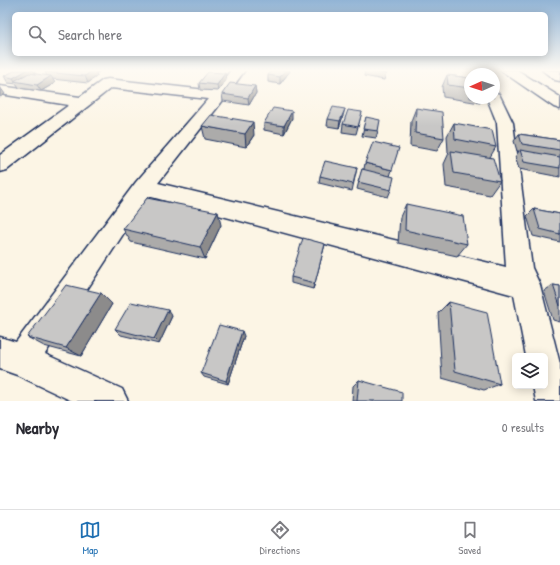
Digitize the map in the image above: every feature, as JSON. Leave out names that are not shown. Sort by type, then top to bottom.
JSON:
[{"type":"main road","points":[[0,165],[100,89]]},
{"type":"main road","points":[[157,89],[219,96]]},
{"type":"main road","points":[[110,401],[11,357],[142,187],[224,89]]},
{"type":"main road","points":[[536,89],[560,104]]},
{"type":"main road","points":[[0,90],[83,102]]},
{"type":"main road","points":[[497,104],[505,123],[519,268],[526,285],[541,353]]},
{"type":"main road","points":[[142,187],[526,285]]},
{"type":"main road","points":[[548,378],[554,401]]},
{"type":"building","points":[[226,89],[253,89],[248,98],[222,94]]},
{"type":"building","points":[[333,107],[345,109],[340,121],[328,119]]},
{"type":"building","points":[[273,108],[292,111],[284,126],[264,123]]},
{"type":"building","points":[[416,108],[442,112],[444,138],[415,133]]},
{"type":"building","points":[[348,110],[362,112],[358,127],[343,124]]},
{"type":"building","points":[[211,115],[253,122],[245,134],[202,126]]},
{"type":"building","points":[[366,117],[380,120],[378,131],[363,129]]},
{"type":"building","points":[[454,123],[492,130],[496,147],[455,139]]},
{"type":"building","points":[[519,134],[560,140],[560,150],[522,144]]},
{"type":"building","points":[[373,142],[399,148],[392,170],[365,163]]},
{"type":"building","points":[[520,150],[560,157],[560,168],[524,162]]},
{"type":"building","points":[[451,151],[493,158],[500,181],[454,173]]},
{"type":"building","points":[[325,161],[357,168],[353,184],[320,176]]},
{"type":"building","points":[[362,169],[394,177],[391,190],[358,182]]},
{"type":"building","points":[[147,198],[218,212],[200,247],[123,229]]},
{"type":"building","points":[[406,204],[463,216],[467,244],[405,230]]},
{"type":"building","points":[[534,209],[560,214],[560,234],[540,229]]},
{"type":"building","points":[[303,238],[325,244],[315,283],[291,277]]},
{"type":"building","points":[[66,285],[101,293],[66,348],[27,337]]},
{"type":"building","points":[[553,285],[560,286],[560,306]]},
{"type":"building","points":[[131,302],[168,310],[154,339],[115,329]]},
{"type":"building","points":[[449,302],[487,312],[500,384],[455,371]]},
{"type":"building","points":[[219,325],[242,331],[226,381],[201,373]]},
{"type":"building","points":[[359,380],[402,392],[402,401],[357,401]]}]
